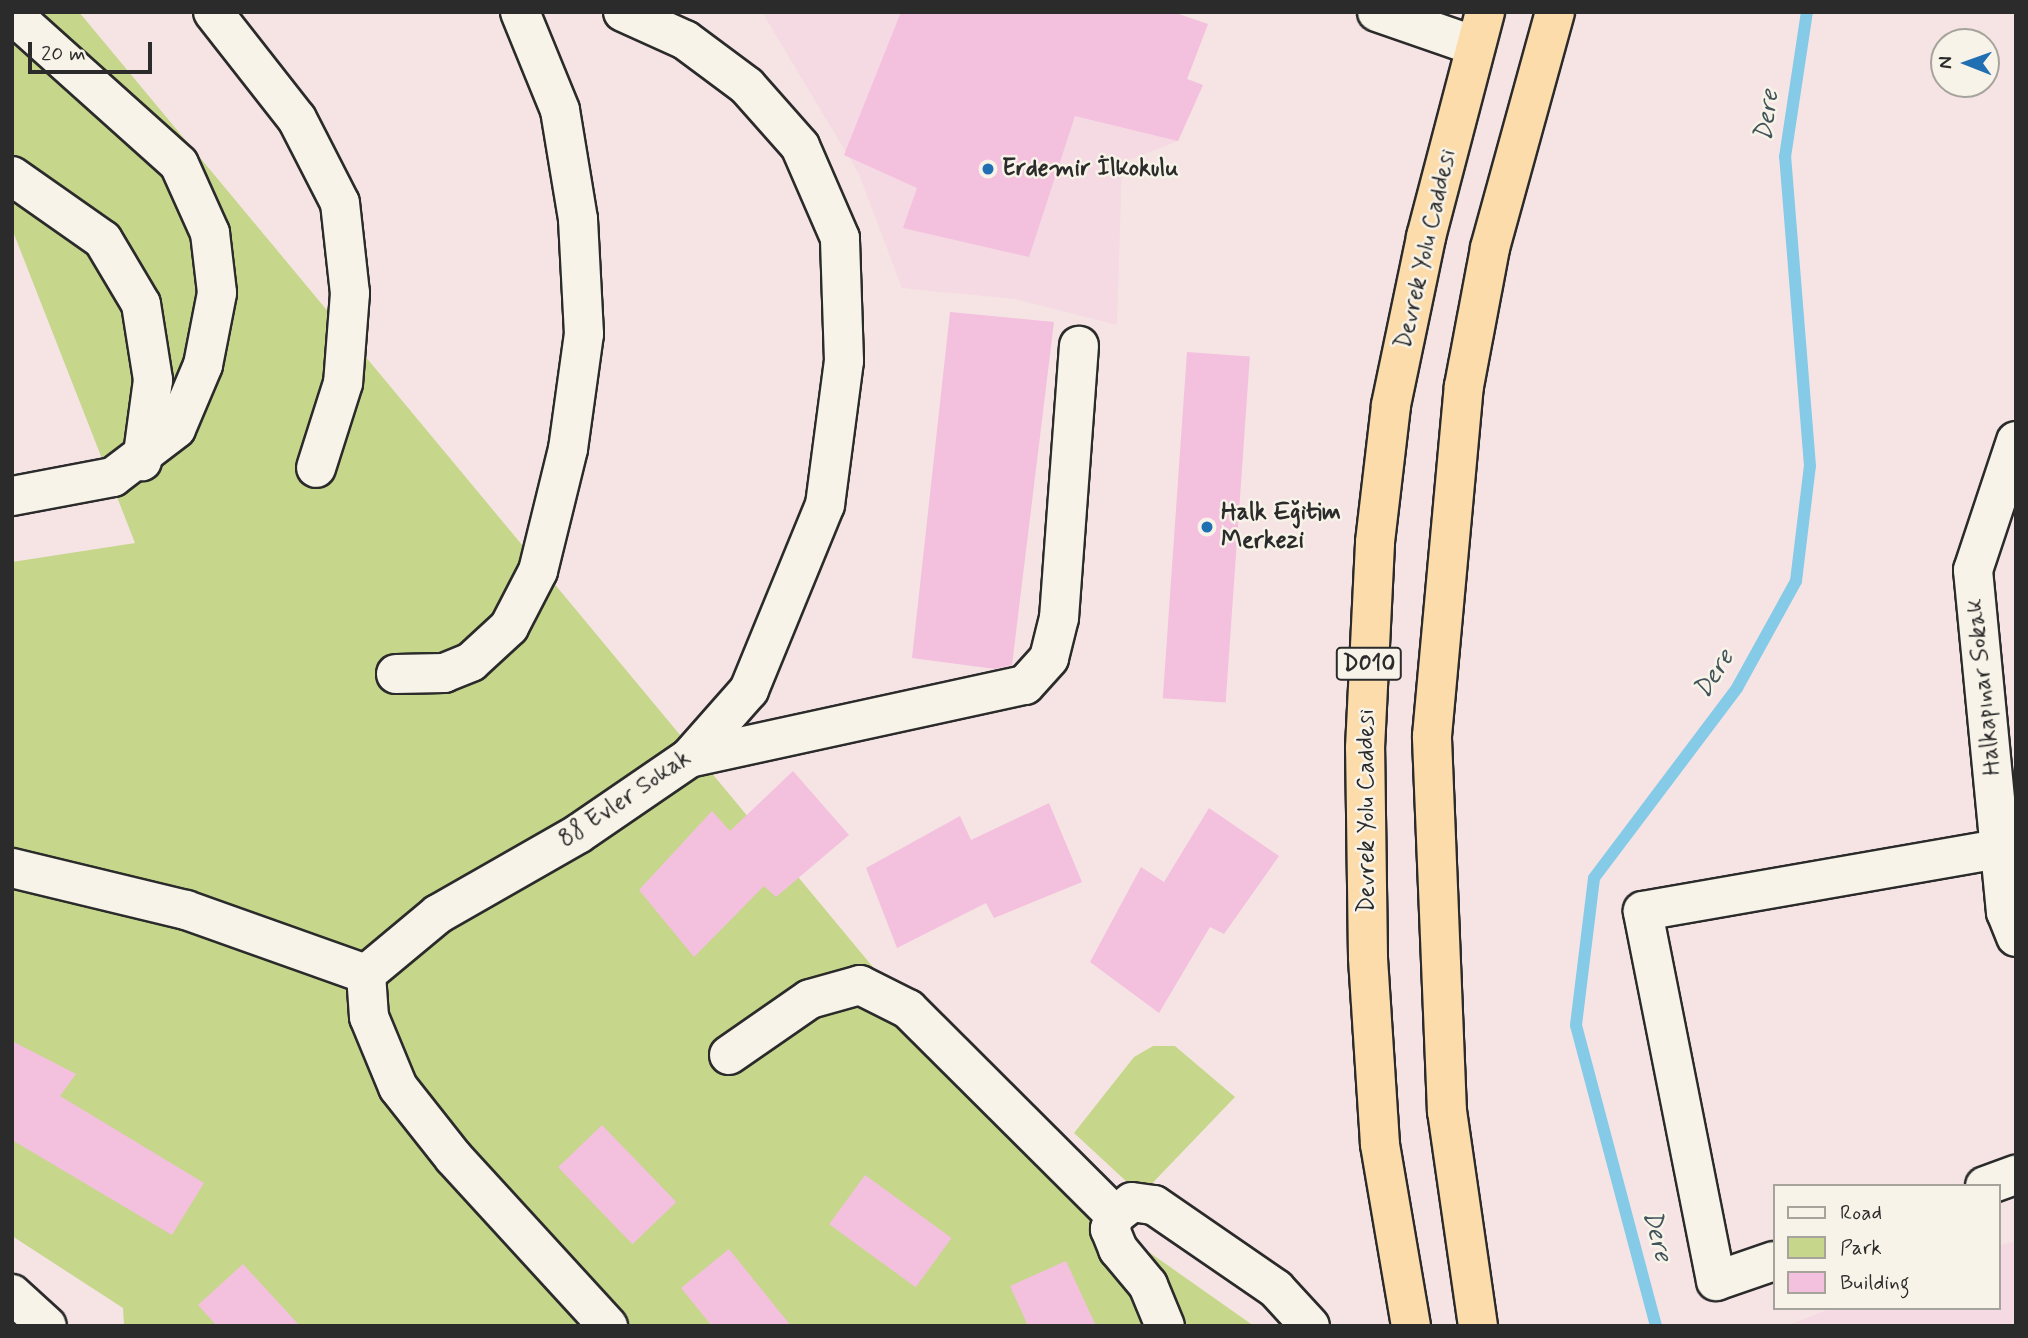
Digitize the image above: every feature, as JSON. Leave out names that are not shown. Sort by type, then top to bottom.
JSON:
[{"type":"highway","name":"D010","points":[[1478,1326],[1447,1112],[1432,736],[1464,386],[1490,248],[1555,12]]},
{"type":"highway","name":"Devrek Yolu Caddesi","points":[[1411,1326],[1380,1143],[1373,1037],[1365,748],[1376,542],[1391,405],[1480,29]]},
{"type":"highway","points":[[1373,1037],[1354,1107],[1358,1157],[1382,1305],[1397,1326]]},
{"type":"street","points":[[213,12],[297,119],[340,203],[350,293],[343,383],[316,468]]},
{"type":"street","points":[[396,674],[444,673],[471,663],[509,627],[538,571],[568,449],[584,334],[578,219],[561,110],[520,12]]},
{"type":"street","name":"88 Evler Sokak","points":[[366,974],[429,920],[578,834],[690,758],[749,690],[825,505],[844,361],[840,238],[800,146],[747,86],[685,40],[623,12]]},
{"type":"street","points":[[1377,12],[1480,29]]},
{"type":"street","points":[[12,14],[179,163],[210,233],[217,293],[204,365],[176,429],[142,461],[113,477],[12,496]]},
{"type":"street","points":[[12,176],[103,240],[141,304],[153,380],[142,461]]},
{"type":"street","points":[[690,758],[1025,685],[1049,659],[1059,618],[1079,346]]},
{"type":"street","name":"Halkapınar Sokak","points":[[2016,441],[1973,570],[2006,912],[2016,937]]},
{"type":"street","points":[[1772,1262],[1716,1281],[1643,911],[2000,849]]},
{"type":"street","points":[[12,868],[186,910],[366,974],[369,1017],[398,1087],[454,1158],[608,1326]]},
{"type":"street","points":[[729,1055],[810,999],[860,985],[908,1009],[1115,1214]]},
{"type":"street","points":[[1991,1184],[2016,1175]]},
{"type":"street","points":[[1165,1326],[1164,1310],[1118,1249],[1110,1229],[1115,1214],[1132,1202],[1154,1205],[1276,1289],[1310,1326]]},
{"type":"street","points":[[12,1294],[47,1326]]},
{"type":"shaded area","name":"Erdemir İlkokulu","points":[[762,12],[1173,12],[1208,24],[1187,79],[1203,85],[1178,141],[1122,163],[1117,325],[1015,299],[902,288],[859,174]]},
{"type":"shaded area","points":[[2016,1241],[2016,1326],[1786,1326],[1827,1310],[2000,1310],[2000,1245]]},
{"type":"green space","points":[[12,12],[79,12],[1055,1186],[1254,1326],[124,1326],[123,1308],[12,1236],[12,562],[135,543],[12,229]]},
{"type":"green space","points":[[1153,1046],[1175,1046],[1235,1097],[1141,1195],[1074,1133],[1134,1057]]},
{"type":"building","name":"Erdemir İlkokulu","points":[[901,12],[1173,12],[1208,24],[1187,79],[1203,85],[1178,141],[1075,116],[1029,257],[903,228],[917,188],[844,155]]},
{"type":"building","points":[[950,312],[1054,322],[1012,665],[995,669],[912,658]]},
{"type":"building","name":"Halk Eğitim Merkezi","points":[[1187,352],[1250,356],[1226,703],[1163,698]]},
{"type":"building","points":[[793,771],[849,835],[776,897],[764,886],[694,957],[639,890],[712,811],[730,831]]},
{"type":"building","points":[[1049,803],[1082,882],[994,918],[986,903],[897,948],[866,868],[960,816],[971,840]]},
{"type":"building","points":[[1209,808],[1279,856],[1224,934],[1210,927],[1159,1013],[1090,962],[1141,867],[1164,882]]},
{"type":"building","points":[[12,1041],[76,1074],[60,1096],[204,1183],[172,1235],[12,1140]]},
{"type":"building","points":[[602,1125],[676,1202],[632,1244],[558,1167]]},
{"type":"building","points":[[865,1175],[952,1238],[916,1287],[829,1224]]},
{"type":"building","points":[[729,1249],[791,1326],[712,1326],[681,1288]]},
{"type":"building","points":[[1066,1261],[1096,1326],[1028,1326],[1010,1286]]},
{"type":"building","points":[[243,1264],[300,1326],[217,1326],[198,1305]]},
{"type":"waterway","name":"Dere","points":[[1656,1326],[1576,1025],[1594,878],[1737,688],[1796,581],[1810,466],[1785,157],[1807,12]]},
{"type":"place","name":"Erdemir İlkokulu","points":[[988,169]]},
{"type":"place","name":"Halk Eğitim Merkezi","points":[[1207,527]]}]
